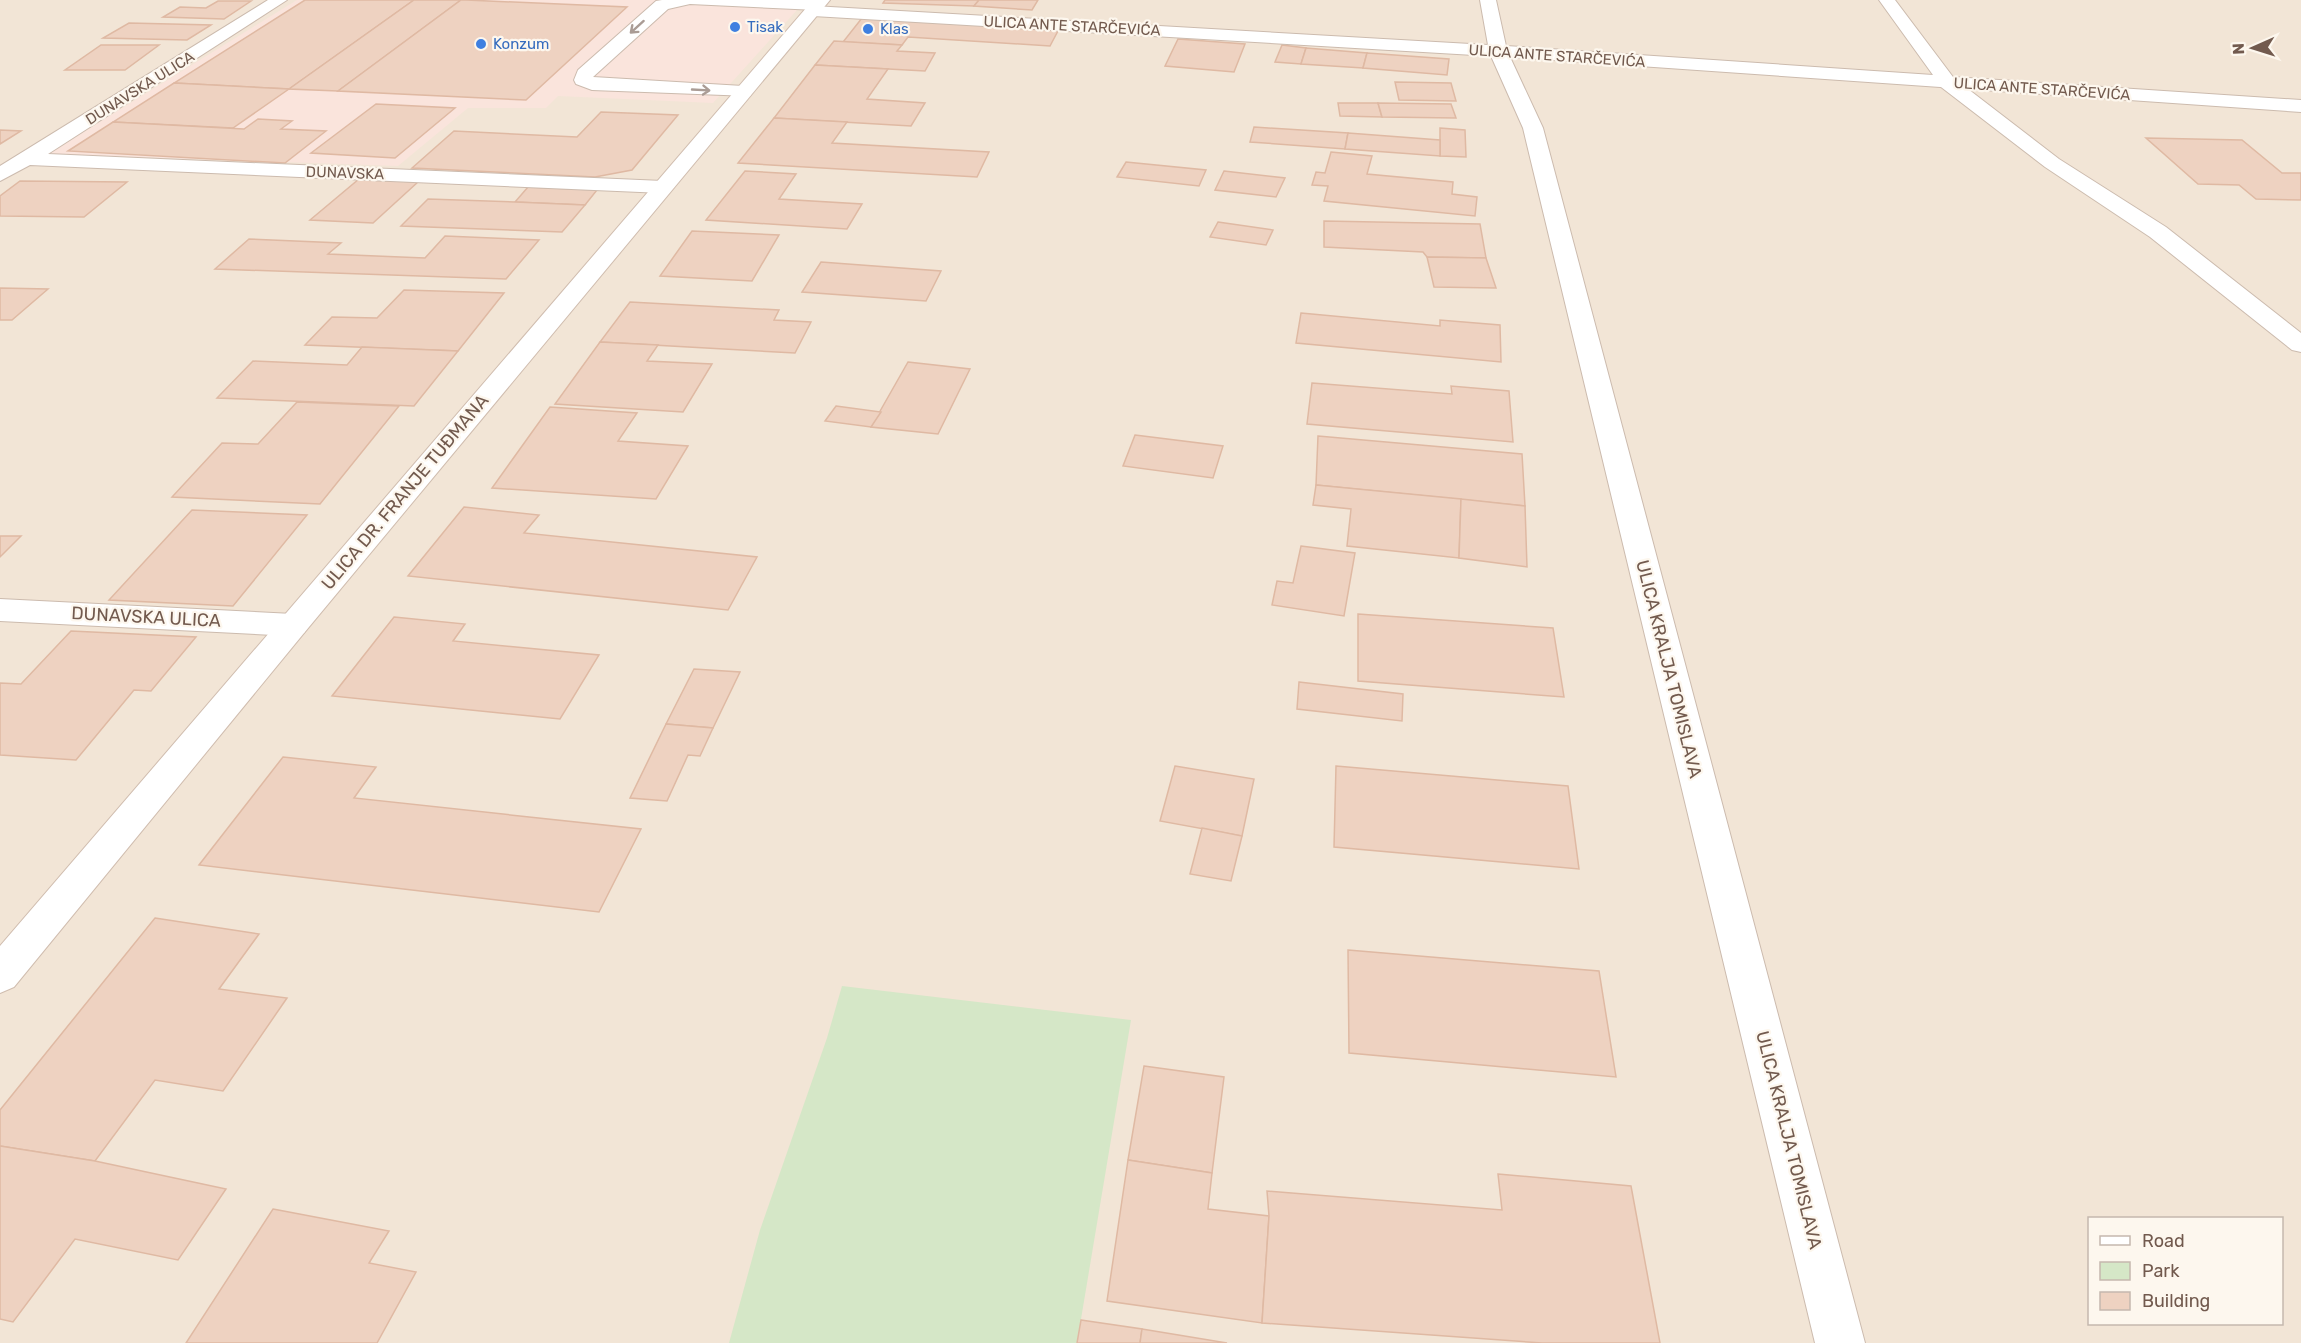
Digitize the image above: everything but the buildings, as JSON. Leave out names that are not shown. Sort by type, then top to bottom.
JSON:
[{"type":"street","name":"DUNAVSKA ULICA","points":[[0,176],[279,0]]},
{"type":"street","points":[[678,0],[662,4],[584,74],[584,80],[592,84],[743,92]]},
{"type":"street","name":"ULICA ANTE STARČEVIĆA","points":[[694,0],[818,5],[2301,106]]},
{"type":"street","name":"ULICA KRALJA TOMISLAVA","points":[[1488,0],[1498,51],[1533,128],[1840,1343]]},
{"type":"street","points":[[1887,0],[1948,83],[2052,163],[2158,232],[2301,345]]},
{"type":"street","name":"ULICA DR. FRANJE TUĐMANA","points":[[0,975],[818,5]]},
{"type":"street","name":"DUNAVSKA","points":[[26,159],[663,187]]},
{"type":"street","name":"DUNAVSKA ULICA","points":[[0,610],[293,625]]},
{"type":"shaded area","points":[[0,0],[2301,0],[2301,1343],[0,1343]]},
{"type":"shaded area","points":[[297,0],[806,0],[713,103],[558,96],[546,108],[468,108],[398,166],[48,154]]},
{"type":"green space","points":[[842,986],[1131,1020],[1077,1343],[729,1343],[760,1230],[827,1038]]},
{"type":"place","name":"Tisak","points":[[735,27]]},
{"type":"place","name":"Klas","points":[[868,29]]},
{"type":"place","name":"Konzum","points":[[481,44]]}]
